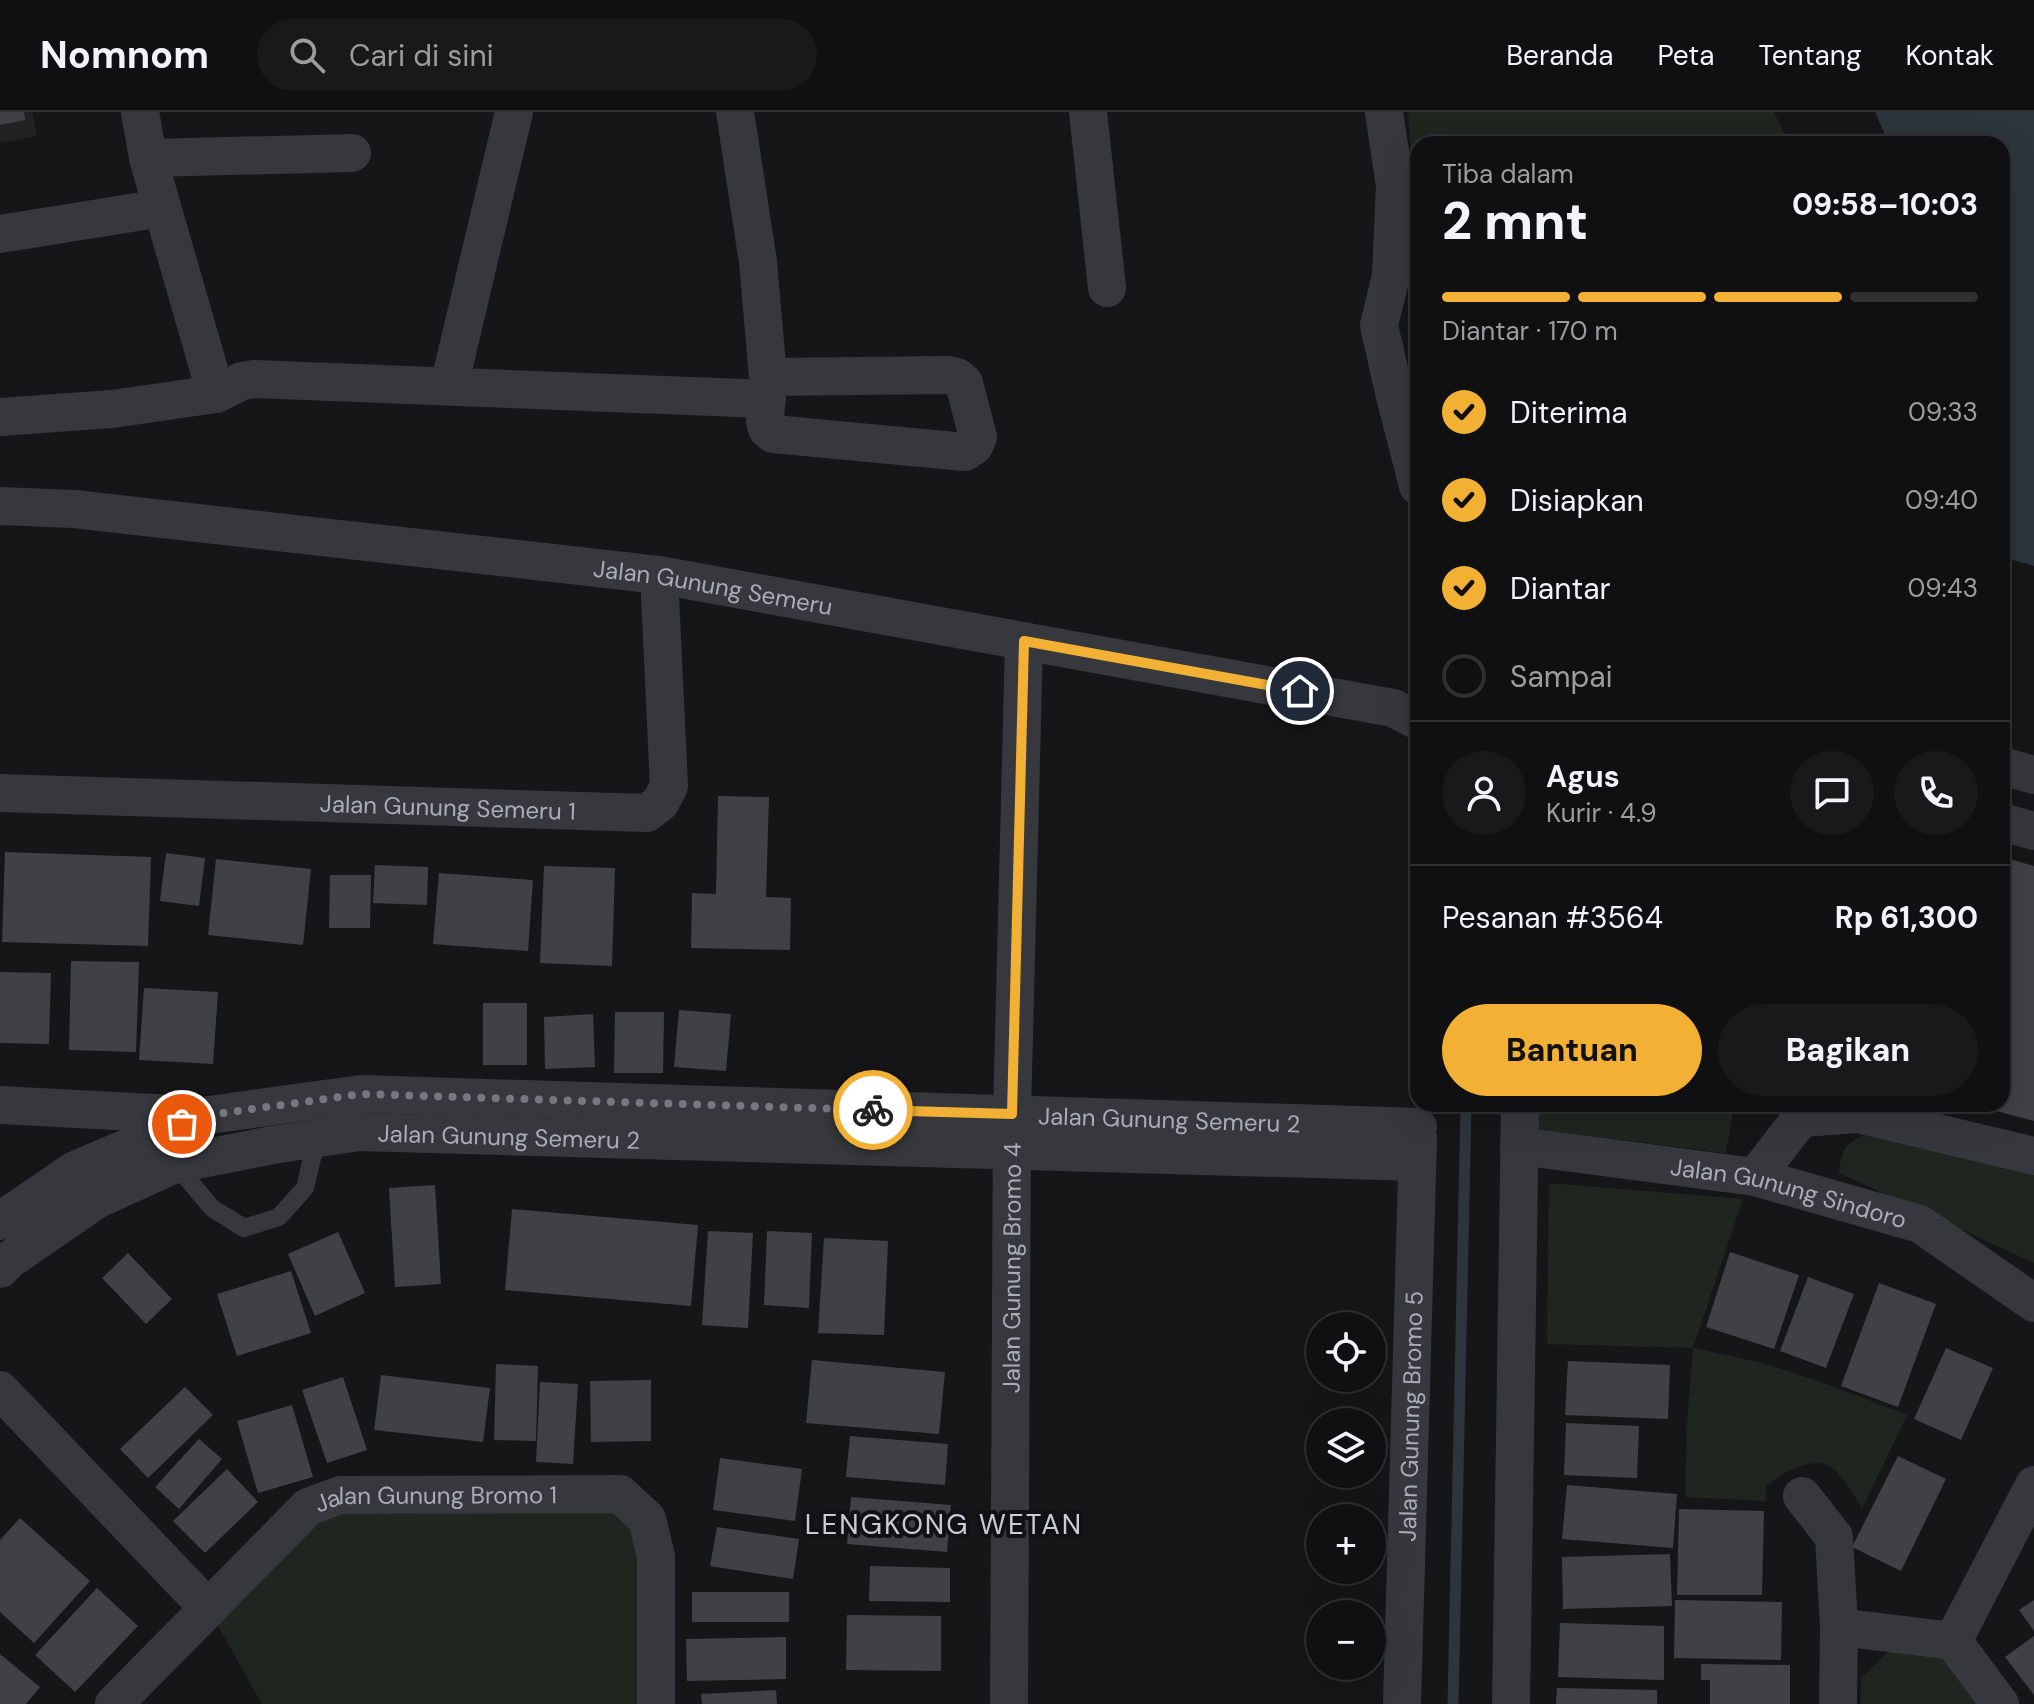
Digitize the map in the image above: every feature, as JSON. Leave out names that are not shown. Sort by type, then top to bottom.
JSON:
[{"type":"street","points":[[140,112],[148,158],[216,394]]},
{"type":"street","points":[[449,386],[514,112]]},
{"type":"street","points":[[0,417],[112,409],[216,394],[242,381],[254,379],[449,386],[767,388],[948,375],[964,383],[978,437],[974,446],[965,452],[773,434],[767,429],[767,388],[758,262],[735,112]]},
{"type":"street","points":[[1088,112],[1107,288]]},
{"type":"street","points":[[1384,112],[1395,186],[1391,276],[1379,325],[1410,455]]},
{"type":"street","points":[[148,158],[352,153]]},
{"type":"street","points":[[0,234],[162,208]]},
{"type":"street","name":"Jalan Gunung Semeru","points":[[0,506],[74,509],[659,575],[1393,708],[1410,717]]},
{"type":"street","name":"Jalan Gunung Semeru 1","points":[[0,793],[647,813],[660,803],[669,786],[659,575]]},
{"type":"street","name":"Jalan Gunung Bromo 4","points":[[1009,1704],[1012,1133],[1024,641]]},
{"type":"street","points":[[2010,768],[2034,775]]},
{"type":"street","points":[[2010,824],[2034,831]]},
{"type":"street","name":"Jalan Gunung Semeru 2","points":[[0,1105],[202,1116],[361,1094],[1012,1133]]},
{"type":"street","points":[[1489,1704],[1496,1112]]},
{"type":"street","points":[[1511,1704],[1520,1112]]},
{"type":"street","points":[[1755,1177],[1801,1118],[1858,1114],[2034,1156]]},
{"type":"street","name":"Jalan Gunung Semeru 2","points":[[0,1221],[75,1170],[202,1116],[273,1145]]},
{"type":"street","name":"Jalan Gunung Semeru 2","points":[[0,1269],[96,1200],[175,1164],[358,1132],[1418,1131]]},
{"type":"street","name":"Jalan Gunung Bromo 5","points":[[1402,1704],[1418,1131]]},
{"type":"street","name":"Jalan Gunung Sindoro","points":[[1519,1146],[1755,1177],[1920,1224],[2034,1303]]},
{"type":"street","points":[[0,1390],[208,1608]]},
{"type":"street","points":[[1953,1641],[2034,1485]]},
{"type":"street","name":"Jalan Gunung Bromo 1","points":[[114,1704],[308,1507],[340,1495],[620,1494],[647,1519],[656,1556],[656,1704]]},
{"type":"street","points":[[1802,1496],[1834,1537],[1839,1627],[1838,1704]]},
{"type":"street","points":[[1839,1627],[1953,1641],[2000,1704]]},
{"type":"lane","points":[[175,1164],[212,1208],[244,1228],[279,1217],[305,1188],[317,1137]]},
{"type":"shaded area","points":[[0,112],[32,112],[37,136],[0,143]]},
{"type":"shaded area","points":[[1408,112],[1774,112],[1785,136],[1410,136],[1410,139]]},
{"type":"shaded area","points":[[1875,112],[2034,112],[2034,566],[2010,559],[2010,136],[1886,136]]},
{"type":"shaded area","points":[[1536,1112],[1733,1112],[1726,1153],[1535,1129]]},
{"type":"shaded area","points":[[1864,1135],[2034,1175],[2034,1263],[1839,1173],[1845,1149]]},
{"type":"shaded area","points":[[1549,1183],[1743,1199],[1693,1348],[1547,1344]]},
{"type":"shaded area","points":[[1693,1348],[1763,1363],[1907,1415],[1862,1509],[1836,1471],[1819,1463],[1800,1466],[1766,1486],[1766,1501],[1685,1497]]},
{"type":"shaded area","points":[[620,1494],[647,1519],[649,1704],[262,1704],[208,1608],[308,1507]]},
{"type":"shaded area","points":[[1895,1645],[1948,1656],[1984,1704],[1861,1704],[1861,1678]]},
{"type":"building","points":[[0,112],[24,112],[25,120],[0,125]]},
{"type":"building","points":[[718,796],[769,797],[766,897],[791,898],[790,950],[691,948],[692,893],[716,894]]},
{"type":"building","points":[[5,852],[151,857],[148,946],[2,942]]},
{"type":"building","points":[[166,853],[205,858],[199,906],[160,901]]},
{"type":"building","points":[[216,859],[311,869],[303,945],[208,935]]},
{"type":"building","points":[[2010,859],[2034,866],[2034,1121],[2000,1112],[2010,1112]]},
{"type":"building","points":[[375,865],[428,867],[427,905],[373,903]]},
{"type":"building","points":[[544,866],[615,868],[612,966],[540,963]]},
{"type":"building","points":[[439,873],[533,880],[528,951],[433,944]]},
{"type":"building","points":[[330,875],[371,875],[370,928],[329,928]]},
{"type":"building","points":[[71,961],[139,962],[136,1052],[69,1050]]},
{"type":"building","points":[[0,972],[51,973],[49,1044],[0,1043]]},
{"type":"building","points":[[144,988],[218,992],[213,1064],[139,1060]]},
{"type":"building","points":[[483,1003],[527,1003],[527,1065],[483,1065]]},
{"type":"building","points":[[679,1010],[731,1014],[726,1071],[674,1067]]},
{"type":"building","points":[[615,1012],[664,1012],[663,1073],[614,1073]]},
{"type":"building","points":[[593,1014],[595,1067],[545,1069],[544,1017]]},
{"type":"building","points":[[435,1185],[441,1284],[395,1287],[389,1188]]},
{"type":"building","points":[[512,1209],[698,1225],[691,1306],[505,1290]]},
{"type":"building","points":[[708,1231],[753,1233],[748,1328],[702,1325]]},
{"type":"building","points":[[767,1231],[812,1233],[809,1308],[764,1305]]},
{"type":"building","points":[[338,1232],[365,1293],[315,1316],[288,1254]]},
{"type":"building","points":[[824,1238],[888,1241],[884,1335],[818,1333]]},
{"type":"building","points":[[1730,1252],[1799,1275],[1774,1349],[1706,1327]]},
{"type":"building","points":[[128,1253],[172,1299],[146,1324],[102,1278]]},
{"type":"building","points":[[291,1271],[311,1333],[237,1356],[217,1294]]},
{"type":"building","points":[[1808,1277],[1854,1294],[1826,1368],[1780,1351]]},
{"type":"building","points":[[1879,1283],[1936,1304],[1898,1407],[1841,1386]]},
{"type":"building","points":[[1946,1348],[1993,1368],[1961,1440],[1914,1419]]},
{"type":"building","points":[[812,1360],[945,1372],[939,1434],[806,1423]]},
{"type":"building","points":[[1568,1361],[1670,1365],[1668,1419],[1565,1415]]},
{"type":"building","points":[[496,1364],[538,1366],[536,1441],[494,1440]]},
{"type":"building","points":[[381,1375],[490,1388],[483,1442],[374,1430]]},
{"type":"building","points":[[343,1377],[367,1450],[327,1463],[302,1390]]},
{"type":"building","points":[[651,1380],[651,1441],[591,1442],[590,1381]]},
{"type":"building","points":[[540,1382],[578,1384],[573,1464],[536,1462]]},
{"type":"building","points":[[185,1387],[213,1415],[148,1478],[120,1449]]},
{"type":"building","points":[[292,1405],[313,1477],[258,1493],[237,1421]]},
{"type":"building","points":[[1566,1423],[1639,1426],[1637,1478],[1564,1475]]},
{"type":"building","points":[[850,1436],[948,1444],[945,1485],[846,1477]]},
{"type":"building","points":[[199,1439],[222,1459],[179,1509],[155,1487]]},
{"type":"building","points":[[1898,1456],[1946,1479],[1901,1571],[1852,1547]]},
{"type":"building","points":[[720,1458],[802,1469],[795,1521],[713,1510]]},
{"type":"building","points":[[227,1469],[258,1502],[205,1553],[173,1521]]},
{"type":"building","points":[[1567,1485],[1677,1494],[1673,1548],[1562,1539]]},
{"type":"building","points":[[851,1497],[951,1505],[947,1552],[847,1544]]},
{"type":"building","points":[[1679,1509],[1764,1511],[1762,1595],[1677,1595]]},
{"type":"building","points":[[20,1518],[90,1581],[34,1643],[0,1612],[0,1540]]},
{"type":"building","points":[[717,1527],[799,1539],[793,1579],[710,1566]]},
{"type":"building","points":[[1670,1554],[1672,1606],[1563,1609],[1562,1557]]},
{"type":"building","points":[[870,1566],[950,1568],[950,1602],[869,1601]]},
{"type":"building","points":[[97,1588],[138,1626],[75,1692],[35,1655]]},
{"type":"building","points":[[692,1592],[789,1592],[789,1622],[692,1622]]},
{"type":"building","points":[[1675,1600],[1782,1602],[1781,1660],[1674,1658]]},
{"type":"building","points":[[2034,1600],[2034,1631],[2019,1610]]},
{"type":"building","points":[[847,1615],[941,1616],[941,1671],[846,1670]]},
{"type":"building","points":[[1560,1623],[1664,1626],[1664,1680],[1558,1677]]},
{"type":"building","points":[[2034,1636],[2034,1695],[2005,1657]]},
{"type":"building","points":[[786,1637],[786,1679],[687,1681],[686,1639]]},
{"type":"building","points":[[0,1654],[40,1687],[26,1704],[0,1704]]},
{"type":"building","points":[[1701,1664],[1790,1665],[1790,1704],[1710,1704],[1710,1680],[1701,1680]]},
{"type":"building","points":[[1557,1688],[1657,1690],[1657,1704],[1556,1704]]},
{"type":"building","points":[[776,1690],[777,1704],[702,1704],[701,1694]]},
{"type":"waterway","points":[[1453,1704],[1466,1112]]},
{"type":"way so far","points":[[182,1124],[202,1116],[361,1094],[873,1110]]},
{"type":"district","name":"LENGKONG WETAN","points":[[944,1524]]},
{"type":"route","points":[[873,1110],[1012,1114],[1024,641],[1300,691]]}]
